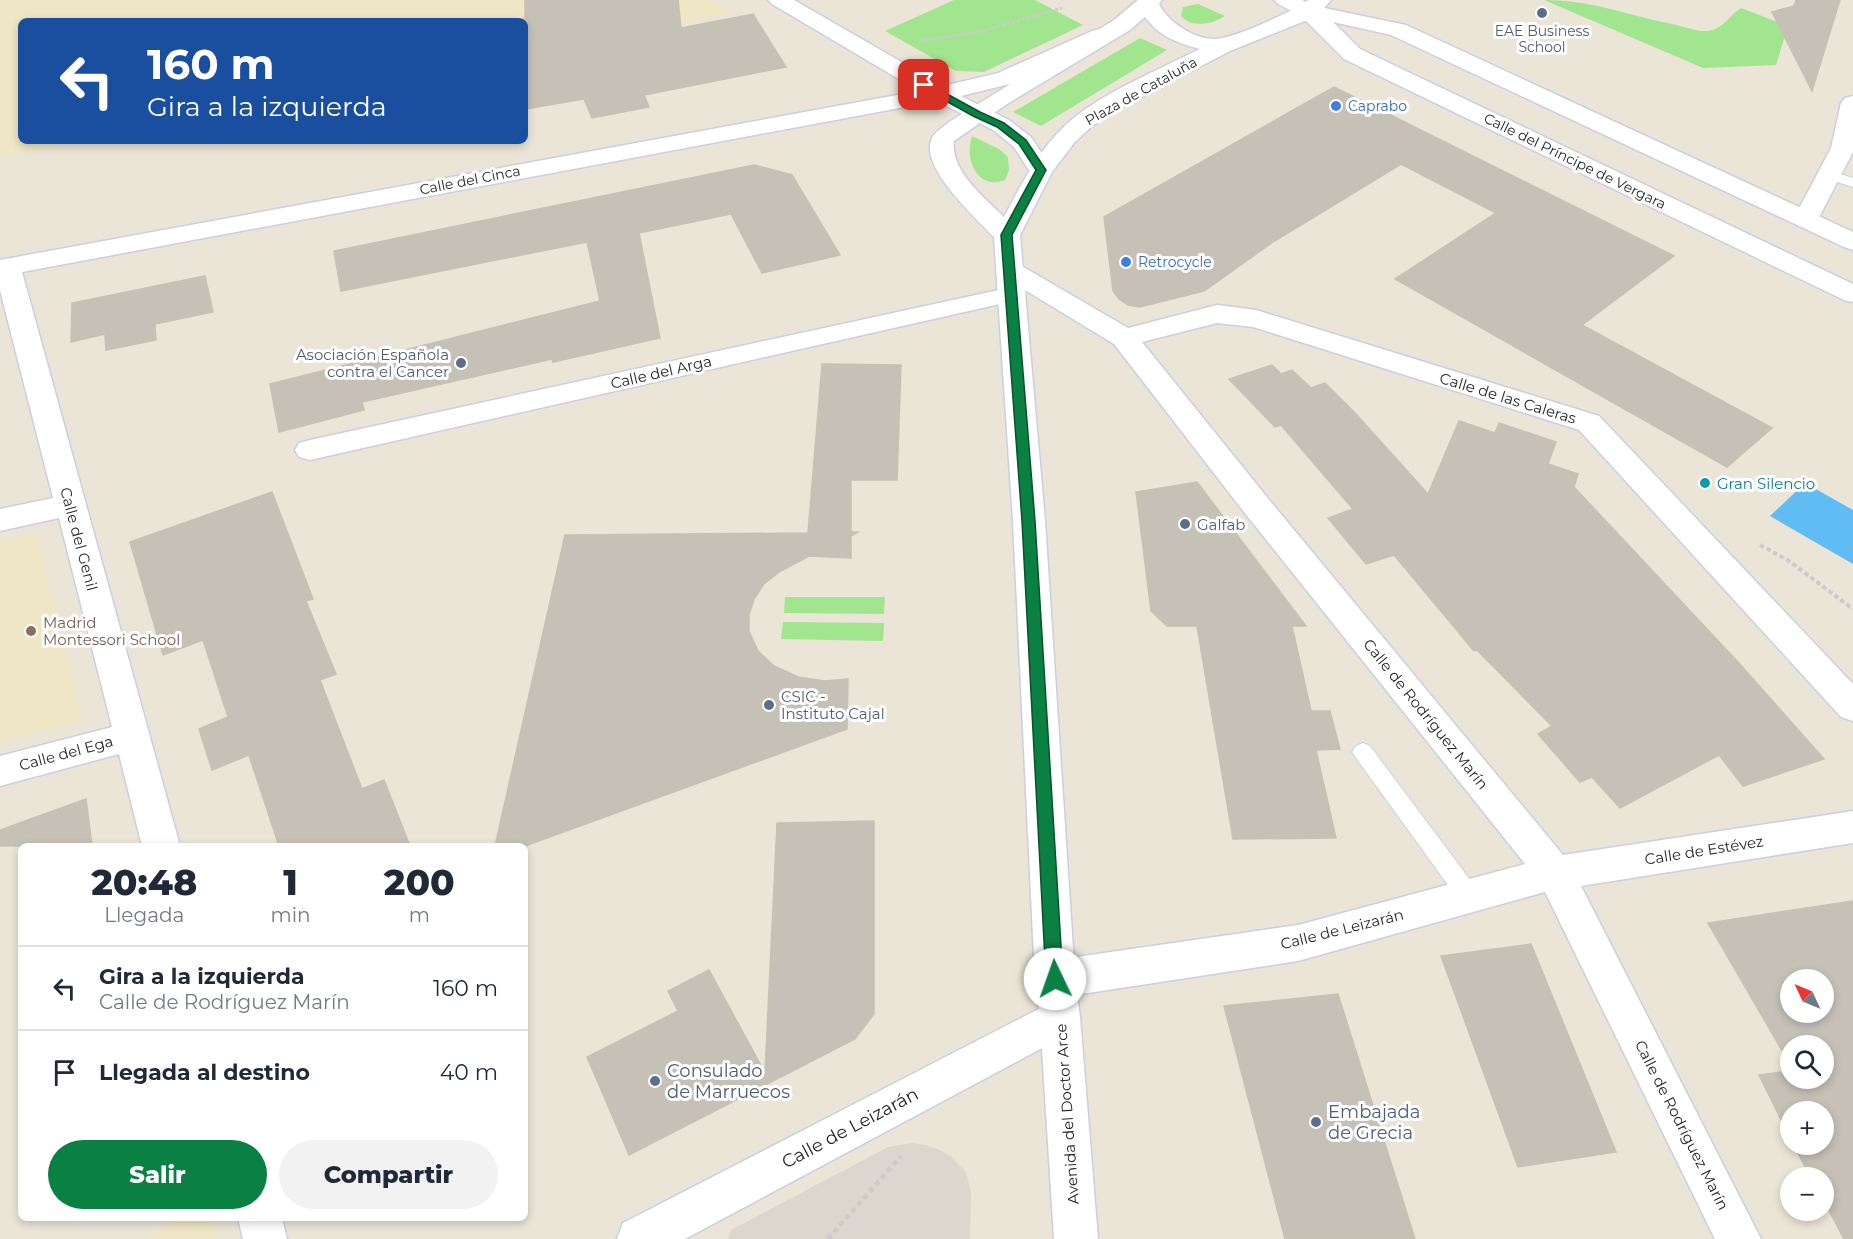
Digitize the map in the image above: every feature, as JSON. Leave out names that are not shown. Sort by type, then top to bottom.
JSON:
[{"type":"street","points":[[780,0],[940,94],[1000,125],[1023,142],[1041,170],[1007,235],[969,196],[944,164],[941,152],[944,139],[976,114]]},
{"type":"street","name":"Calle del Príncipe de Vergara","points":[[1286,0],[1314,5],[1398,30],[1853,242]]},
{"type":"street","name":"Plaza de Cataluña","points":[[976,114],[1112,31],[1150,2],[1157,21],[1166,28],[1190,39],[1222,45]]},
{"type":"street","name":"Plaza de Cataluña","points":[[1041,170],[1065,138],[1084,121],[1113,103],[1222,45],[1314,5]]},
{"type":"street","name":"Calle del Príncipe de Vergara","points":[[1314,5],[1353,54],[1853,294]]},
{"type":"street","name":"Plaza de Cataluña","points":[[940,94],[1005,78],[1112,31]]},
{"type":"street","name":"Calle del Cinca","points":[[4,267],[940,94]]},
{"type":"street","points":[[1806,220],[1830,175],[1848,149],[1853,103]]},
{"type":"street","name":"Avenida del Doctor Arce","points":[[1007,235],[1029,521],[1057,998],[1076,1239]]},
{"type":"street","name":"Calle del Genil","points":[[4,267],[160,843]]},
{"type":"street","name":"Calle de Rodríguez Marín","points":[[1012,282],[1124,338],[1255,504],[1555,873],[1740,1239]]},
{"type":"street","name":"Calle del Arga","points":[[310,450],[1012,282]]},
{"type":"street","name":"Calle de las Caleras","points":[[1124,338],[1217,314],[1256,319],[1589,423],[1853,706]]},
{"type":"street","points":[[0,520],[70,505]]},
{"type":"street","name":"Calle del Ega","points":[[0,771],[132,736]]},
{"type":"street","name":"Calle de Estévez","points":[[1555,873],[1853,827]]},
{"type":"street","name":"Calle de Leizarán","points":[[639,1239],[912,1095],[1057,998],[1298,943],[1555,873]]},
{"type":"street","points":[[261,1221],[265,1239]]},
{"type":"lane","points":[[1830,175],[1853,183]]},
{"type":"lane","points":[[1364,752],[1469,896]]},
{"type":"path","points":[[911,42],[979,32],[1062,8]]},
{"type":"path","points":[[828,1239],[912,1143],[912,1095]]},
{"type":"shaded area","points":[[0,0],[712,0],[732,12],[528,52],[528,18],[18,18],[18,144],[68,144],[0,158]]},
{"type":"shaded area","name":"Madrid Montessori School","points":[[37,534],[83,720],[0,742],[0,542]]},
{"type":"shaded area","points":[[912,1143],[942,1151],[966,1172],[971,1191],[970,1239],[728,1239],[731,1230],[888,1147]]},
{"type":"shaded area","points":[[176,1221],[212,1221],[216,1239],[144,1239]]},
{"type":"green space","points":[[954,0],[1035,0],[1083,25],[984,72],[956,71],[885,31]]},
{"type":"green space","points":[[1544,0],[1594,5],[1699,31],[1718,28],[1741,8],[1788,26],[1776,65],[1703,68]]},
{"type":"green space","points":[[1198,4],[1225,16],[1197,24],[1181,16],[1183,7]]},
{"type":"green space","points":[[1140,38],[1167,50],[1041,126],[1013,112]]},
{"type":"green space","points":[[972,136],[999,149],[1008,157],[1009,170],[1005,180],[987,181],[975,171],[970,154]]},
{"type":"green space","points":[[785,597],[885,597],[884,614],[784,613]]},
{"type":"green space","points":[[783,622],[884,623],[883,641],[781,639]]},
{"type":"water","points":[[1805,483],[1853,510],[1853,564],[1770,516]]},
{"type":"building","points":[[525,0],[678,0],[681,28],[753,14],[786,67],[644,95],[649,107],[592,118],[584,99],[528,108],[528,18],[525,18]]},
{"type":"building","points":[[1796,0],[1840,0],[1812,91],[1772,12],[1794,6]]},
{"type":"building","points":[[1334,87],[1674,256],[1582,325],[1772,428],[1727,467],[1395,279],[1496,213],[1401,164],[1273,242],[1204,291],[1140,307],[1128,305],[1119,299],[1113,291],[1104,217]]},
{"type":"building","points":[[754,165],[792,175],[840,255],[762,273],[731,214],[639,233],[660,338],[553,362],[552,359],[362,402],[364,410],[279,432],[270,384],[600,301],[587,242],[341,291],[334,251]]},
{"type":"building","points":[[205,276],[213,312],[155,324],[156,340],[106,350],[105,334],[71,342],[72,303]]},
{"type":"building","name":"CSIC - Instituto Cajal","points":[[822,364],[901,365],[897,480],[851,480],[851,532],[858,532],[851,536],[851,558],[809,556],[779,572],[764,584],[754,599],[749,615],[749,631],[758,651],[774,666],[798,677],[825,681],[848,679],[847,729],[528,845],[528,843],[496,843],[565,535],[808,533]]},
{"type":"building","points":[[1272,365],[1281,374],[1292,370],[1311,388],[1325,383],[1428,494],[1459,421],[1495,433],[1499,423],[1556,442],[1548,464],[1578,474],[1574,487],[1738,662],[1824,759],[1743,786],[1719,755],[1620,808],[1592,777],[1580,782],[1538,734],[1552,726],[1477,650],[1474,651],[1394,555],[1366,564],[1328,518],[1353,509],[1281,425],[1275,427],[1229,379]]},
{"type":"building","points":[[1197,482],[1306,626],[1292,626],[1311,711],[1330,711],[1340,749],[1316,750],[1336,838],[1233,839],[1197,626],[1167,626],[1151,611],[1136,492]]},
{"type":"building","points":[[272,492],[313,599],[306,601],[336,674],[320,680],[362,789],[384,780],[409,843],[278,843],[249,755],[212,770],[199,729],[228,717],[203,640],[163,655],[130,542]]},
{"type":"building","points":[[86,799],[92,843],[18,843],[18,846],[0,846],[0,830]]},
{"type":"building","points":[[874,821],[874,1014],[855,1039],[629,1155],[587,1057],[678,1011],[668,991],[709,970],[765,1073],[777,823]]},
{"type":"building","points":[[1853,901],[1853,1239],[1844,1239],[1834,1220],[1834,1167],[1805,1167],[1799,1155],[1834,1155],[1834,1101],[1780,1101],[1780,1118],[1759,1075],[1780,1072],[1780,1089],[1834,1089],[1834,1035],[1780,1035],[1780,1047],[1708,923]]},
{"type":"building","points":[[1531,944],[1616,1152],[1518,1167],[1441,956]]},
{"type":"building","name":"Embajada de Grecia","points":[[1338,994],[1415,1239],[1285,1239],[1224,1006]]},
{"type":"place","name":"EAE Business School","points":[[1542,13]]},
{"type":"place","name":"Caprabo","points":[[1336,106]]},
{"type":"place","name":"Retrocycle","points":[[1126,262]]},
{"type":"place","name":"Asociación Española contra el Cancer","points":[[461,363]]},
{"type":"place","name":"Gran Silencio","points":[[1705,483]]},
{"type":"place","name":"Galfab","points":[[1185,524]]},
{"type":"place","name":"Madrid Montessori School","points":[[31,631]]},
{"type":"place","name":"CSIC - Instituto Cajal","points":[[769,705]]},
{"type":"place","name":"Consulado de Marruecos","points":[[655,1081]]},
{"type":"place","name":"Embajada de Grecia","points":[[1316,1122]]},
{"type":"route","points":[[924,85],[1000,125],[1023,142],[1041,170],[1007,235],[1029,521],[1055,979]]}]
